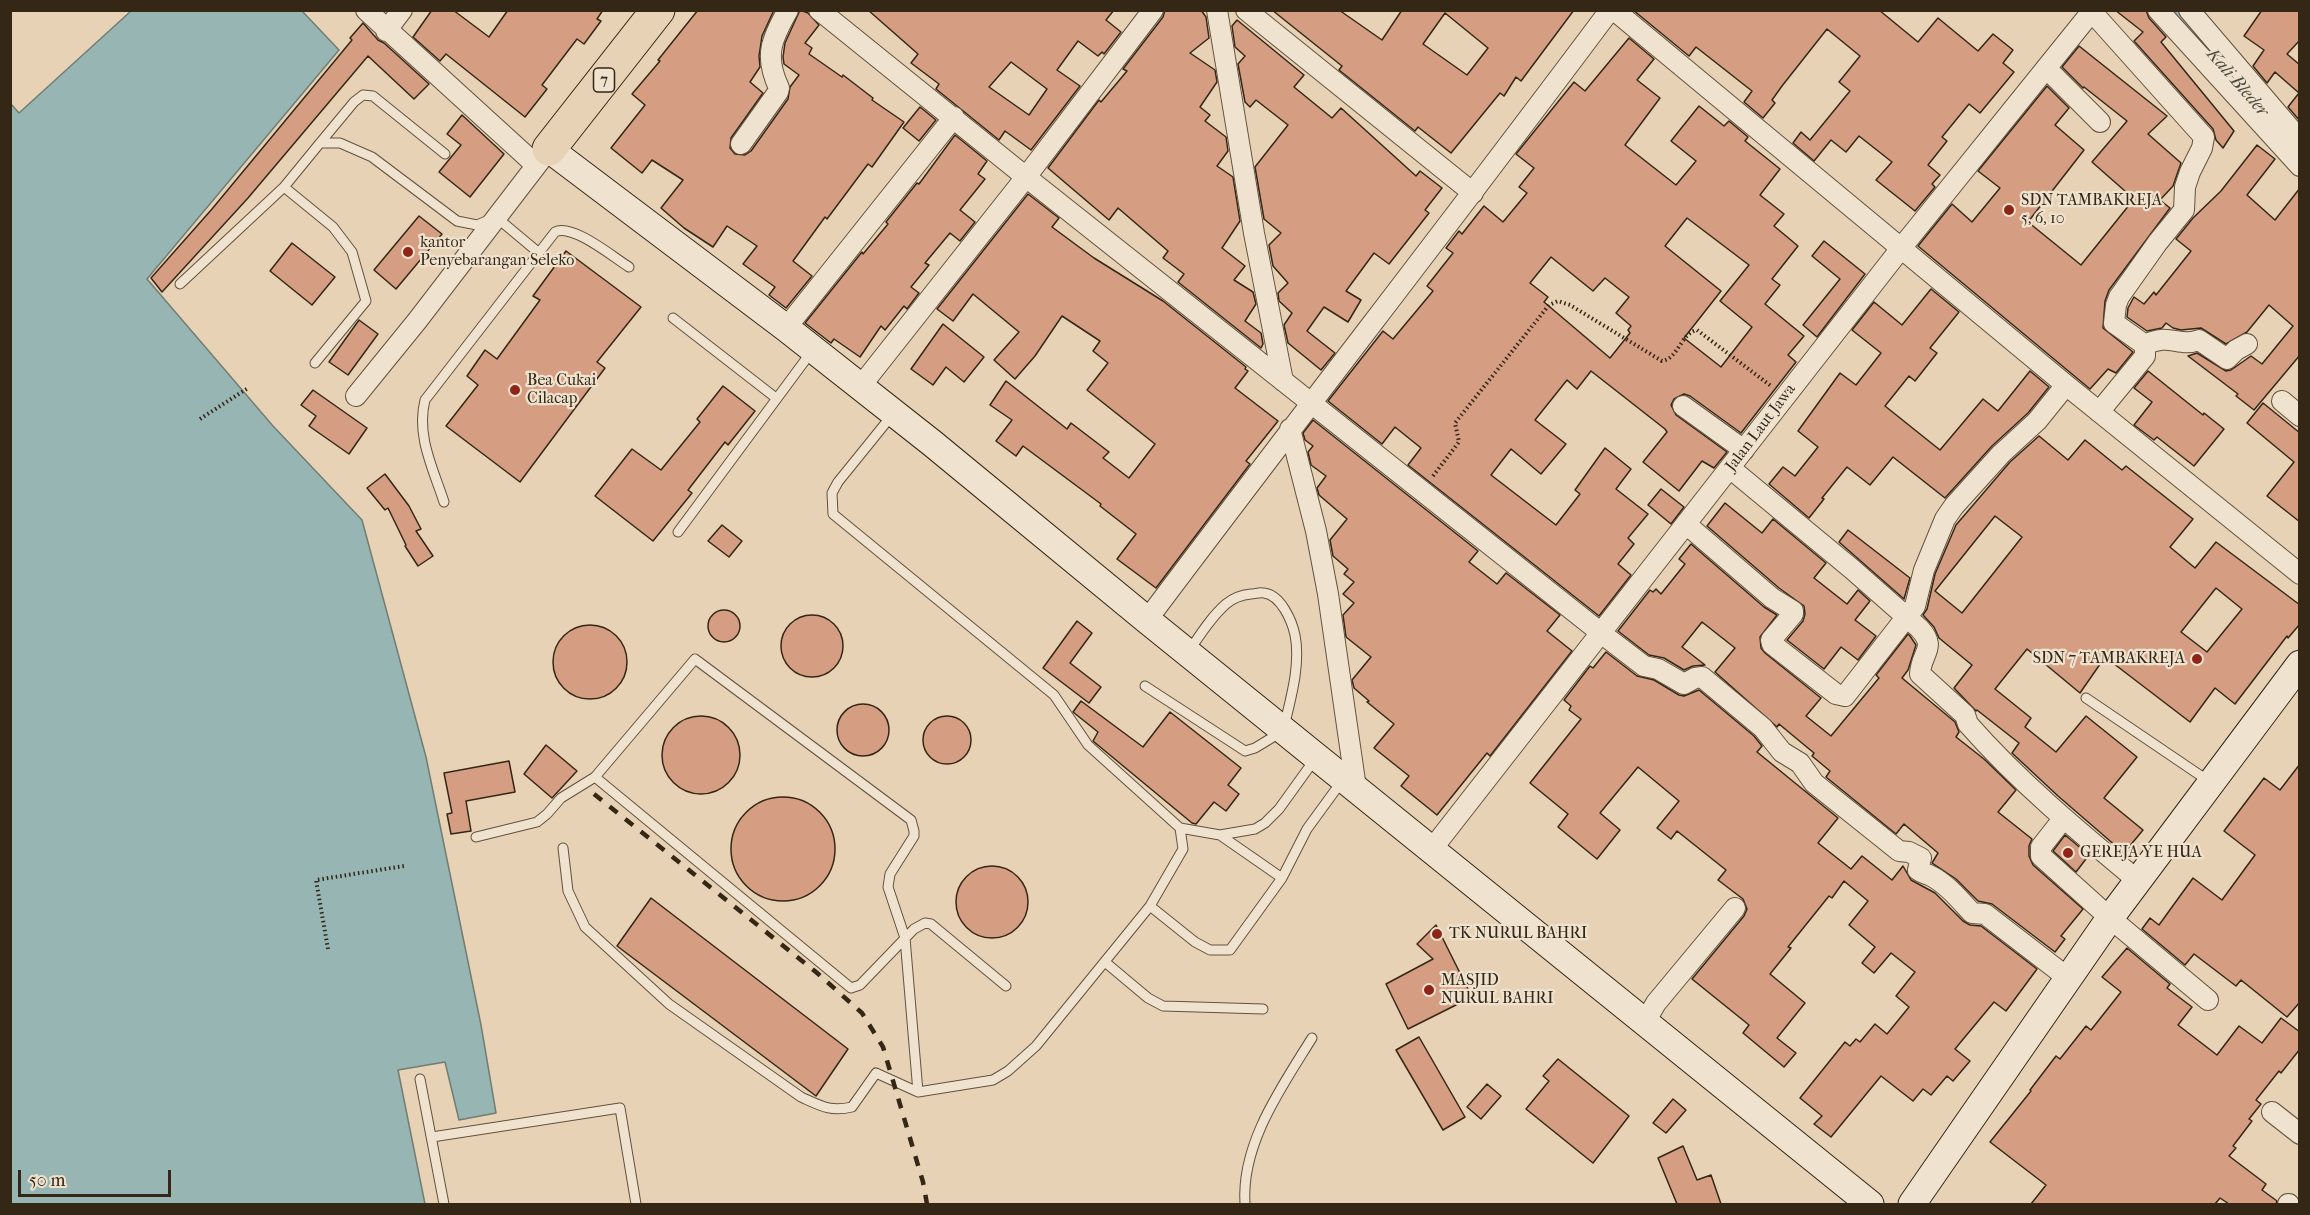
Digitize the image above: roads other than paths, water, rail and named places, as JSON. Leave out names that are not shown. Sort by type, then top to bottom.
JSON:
[{"type":"highway","name":"7","points":[[543,157],[658,10]]},
{"type":"main road","points":[[543,157],[814,350],[1870,1204]]},
{"type":"main road","points":[[1912,1204],[2137,880],[2300,664]]},
{"type":"street","points":[[356,396],[417,321],[543,157],[386,31],[366,10]]},
{"type":"street","points":[[386,31],[402,10]]},
{"type":"street","points":[[741,144],[779,90],[771,68],[770,49],[788,10]]},
{"type":"street","points":[[819,10],[1282,381],[1644,666],[1658,669],[1680,684],[1702,677],[1763,728],[1782,752],[1800,763],[1806,773],[1823,790],[1899,851],[1909,852],[1920,858],[1918,870],[1931,876],[1962,900],[1972,913],[1985,914],[2068,978]]},
{"type":"street","points":[[860,387],[1026,177],[1153,10]]},
{"type":"street","points":[[1217,10],[1254,233],[1282,381]]},
{"type":"street","points":[[1246,10],[1473,193]]},
{"type":"street","points":[[1147,620],[1290,429],[1612,10],[1902,247],[2066,385],[2300,574]]},
{"type":"street","points":[[2158,10],[2300,166]]},
{"type":"street","points":[[2189,10],[2300,140]]},
{"type":"street","points":[[2092,11],[2204,137],[2202,148],[2185,187],[2184,210],[2158,242],[2115,305],[2114,323],[2145,345]]},
{"type":"street","name":"Jalan Laut Jawa","points":[[1432,849],[1902,247],[2092,11]]},
{"type":"street","points":[[2046,68],[2100,122]]},
{"type":"street","points":[[786,328],[954,117]]},
{"type":"street","points":[[2145,345],[2157,339],[2170,338],[2190,343],[2199,340],[2227,359],[2247,344]]},
{"type":"street","points":[[2099,412],[2145,356],[2145,345]]},
{"type":"street","points":[[1686,524],[1772,598],[1793,611],[1793,614],[1771,640],[1772,644],[1836,694],[1845,696],[1918,601],[1924,570],[1945,519],[1954,506],[2001,454],[2037,421],[2066,385]]},
{"type":"street","points":[[2282,401],[2300,416]]},
{"type":"street","points":[[1683,406],[1744,450]]},
{"type":"street","points":[[1290,429],[1316,531],[1328,594],[1350,783]]},
{"type":"street","points":[[1730,468],[1907,617],[1928,638],[1929,647],[1920,667],[1920,674],[1937,692],[1965,715],[1968,724],[1986,745],[2063,819],[2137,880]]},
{"type":"street","points":[[2063,819],[2041,847],[2041,856],[2110,918],[2208,1000]]},
{"type":"street","points":[[1645,1022],[1656,1003],[1735,908]]},
{"type":"street","points":[[2272,1112],[2300,1134]]},
{"type":"lane","points":[[180,284],[284,187],[354,102],[363,95],[373,96],[382,102],[445,154]]},
{"type":"lane","points":[[320,143],[340,142],[372,157],[457,221],[477,225],[496,217],[539,253]]},
{"type":"lane","points":[[284,187],[333,227],[352,252],[366,301],[315,363]]},
{"type":"lane","points":[[444,502],[421,433],[421,415],[425,400],[555,232],[562,229],[574,232],[629,267]]},
{"type":"lane","points":[[673,318],[776,398]]},
{"type":"lane","points":[[678,532],[814,350]]},
{"type":"lane","points":[[893,413],[838,482],[832,493],[832,513],[1054,695],[1088,745],[1180,828],[1220,835],[1255,829],[1265,824],[1279,809],[1316,757]]},
{"type":"lane","points":[[1145,686],[1245,751],[1255,748],[1283,730],[1294,681],[1295,636],[1287,613],[1276,598],[1265,593],[1240,595],[1226,603],[1211,619],[1187,653]]},
{"type":"lane","points":[[476,837],[537,822],[561,798],[595,777],[695,659],[911,820],[915,831],[914,836],[890,874],[889,894],[905,938],[918,1092]]},
{"type":"lane","points":[[2086,698],[2210,782]]},
{"type":"lane","points":[[595,777],[851,988],[860,985],[914,929],[925,923],[931,924],[1006,986]]},
{"type":"lane","points":[[1150,906],[1195,942],[1210,950],[1230,950],[1281,878],[1307,829],[1350,783]]},
{"type":"lane","points":[[563,848],[568,891],[585,927],[669,1004],[801,1096],[823,1107],[837,1110],[852,1107],[876,1073],[918,1092],[993,1080],[1008,1071],[1036,1046],[1150,906],[1184,849],[1180,828]]},
{"type":"lane","points":[[1220,835],[1281,878]]},
{"type":"lane","points":[[1105,962],[1148,998],[1163,1006],[1263,1009]]},
{"type":"lane","points":[[1245,1204],[1246,1173],[1260,1132],[1275,1097],[1312,1038]]},
{"type":"lane","points":[[420,1079],[444,1204]]},
{"type":"lane","points":[[432,1137],[620,1108],[636,1204]]},
{"type":"water","points":[[131,11],[302,11],[339,50],[147,279],[273,426],[362,520],[426,757],[481,1025],[496,1113],[459,1120],[445,1062],[398,1070],[425,1204],[11,1204],[11,104],[19,113]]},
{"type":"waterway","name":"Kali Bleder","points":[[2174,10],[2234,81]]},
{"type":"railway","points":[[594,794],[816,972],[862,1013],[883,1047],[923,1182],[927,1204]]},
{"type":"place","name":"SDN TAMBAKREJA 5, 6, 10","points":[[2009,210]]},
{"type":"place","name":"kantor Penyebarangan Seleko","points":[[408,252]]},
{"type":"place","name":"Bea Cukai Cilacap","points":[[515,390]]},
{"type":"place","name":"SDN 7 TAMBAKREJA","points":[[2197,659]]},
{"type":"place","name":"GEREJA YE HUA","points":[[2068,853]]},
{"type":"place","name":"TK NURUL BAHRI","points":[[1437,934]]},
{"type":"place","name":"MASJID NURUL BAHRI","points":[[1429,990]]}]
